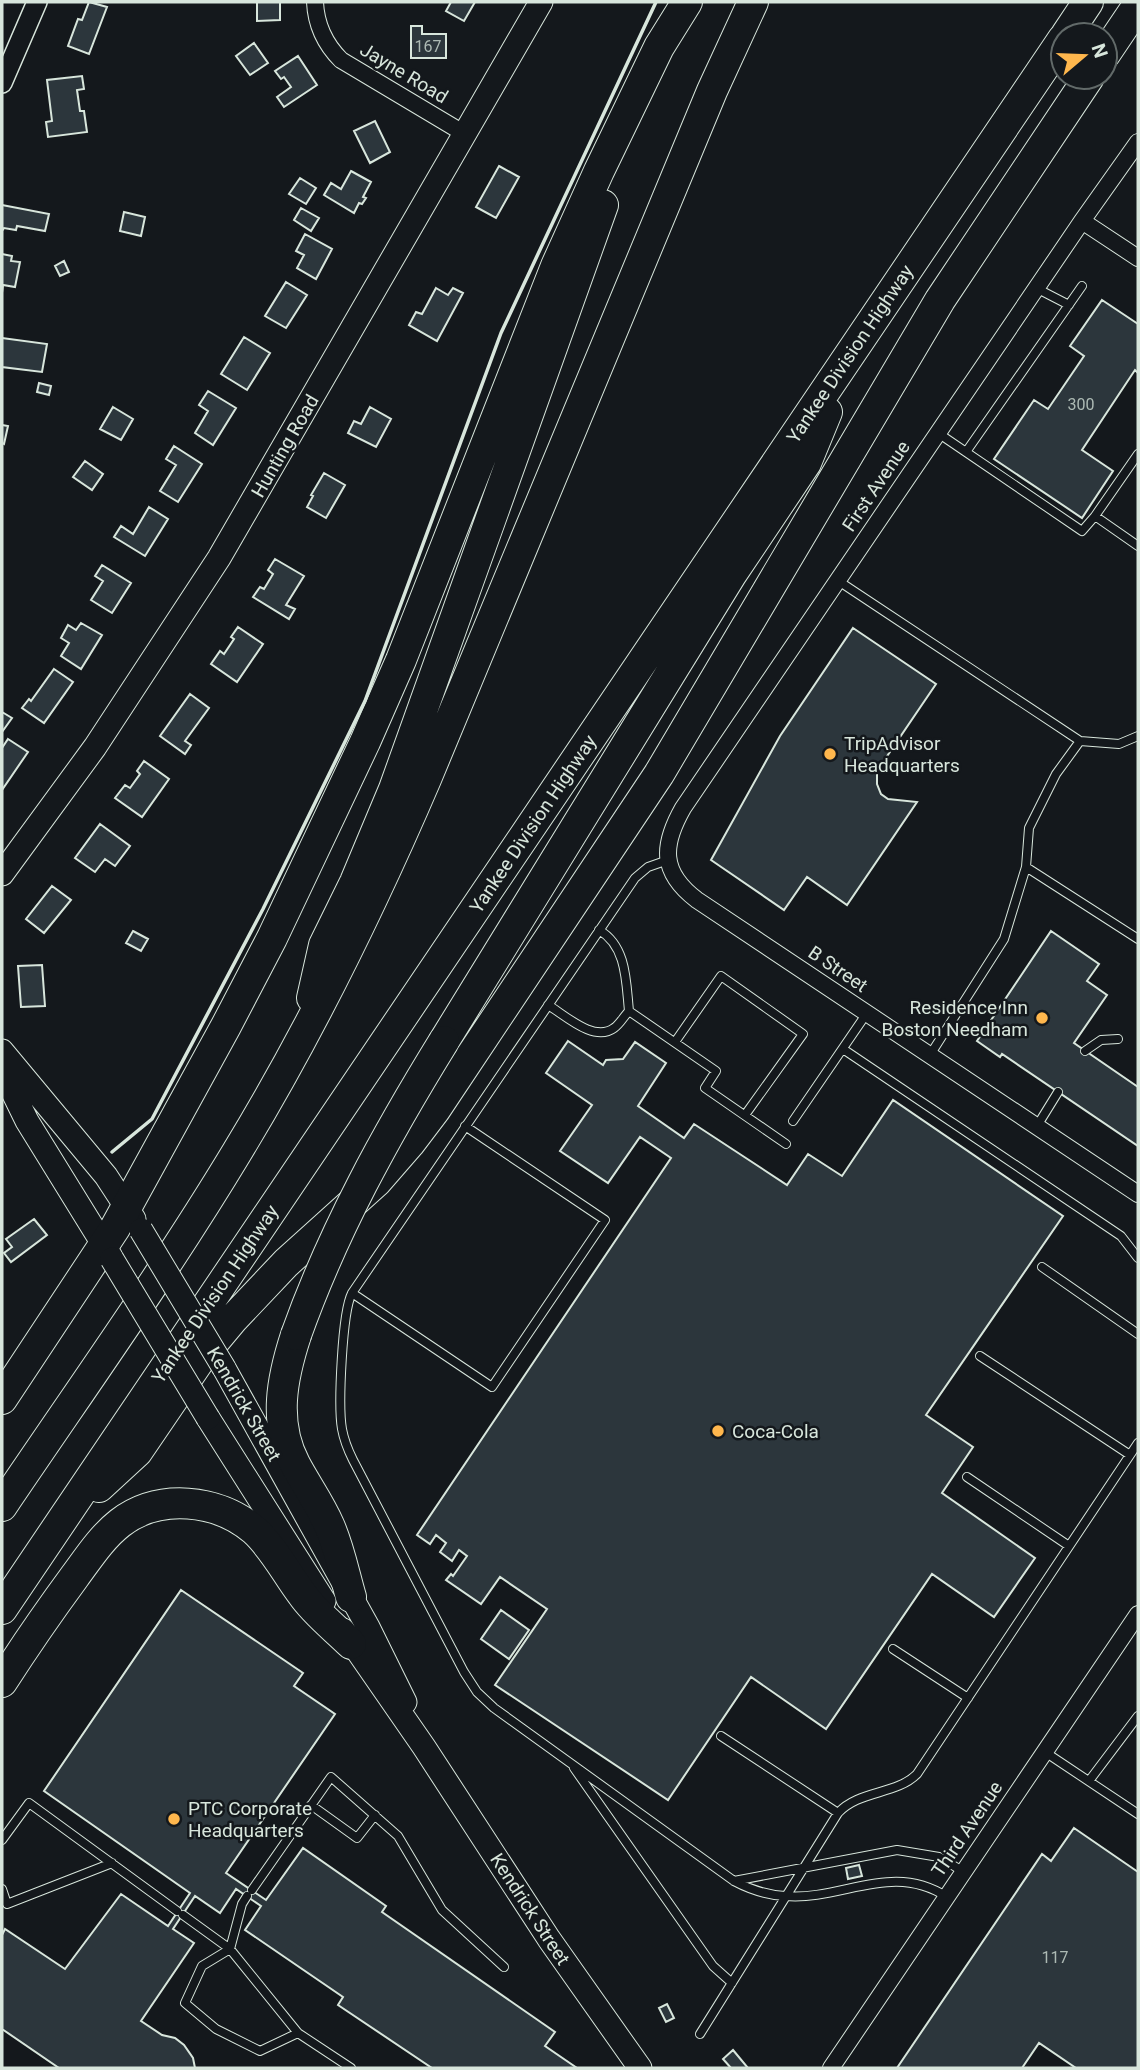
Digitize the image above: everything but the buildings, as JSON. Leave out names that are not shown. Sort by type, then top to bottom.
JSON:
[{"type":"highway","points":[[2,1506],[199,1213],[302,1040],[356,935],[401,838],[712,91],[753,2]]},
{"type":"highway","name":"Yankee Division Highway","points":[[1075,21],[1088,2]]},
{"type":"highway","points":[[1119,33],[1138,5]]},
{"type":"highway","points":[[302,1040],[324,945],[390,799],[592,236],[684,8]]},
{"type":"highway","points":[[2,1399],[134,1219],[365,741],[432,582],[556,266],[659,47],[684,8]]},
{"type":"highway","name":"Yankee Division Highway","points":[[2,1609],[1049,59]]},
{"type":"highway","points":[[56,1529],[137,1452],[198,1362],[233,1319],[286,1264],[377,1181],[435,1110],[660,774],[940,300],[1080,91]]},
{"type":"highway","points":[[351,1597],[329,1525],[292,1457],[285,1437],[281,1405],[282,1386],[296,1335],[329,1253],[356,1195],[444,1041],[731,575],[806,463],[853,350]]},
{"type":"highway","points":[[2,1682],[102,1540],[129,1517],[146,1508],[165,1504],[187,1503],[214,1508],[244,1522],[272,1549],[304,1597],[351,1644]]},
{"type":"main road","name":"Hunting Road","points":[[2,874],[95,747],[196,594],[541,2]]},
{"type":"main road","name":"Kendrick Street","points":[[2,1051],[106,1175],[134,1219],[224,1368],[351,1597],[399,1687],[424,1746]]},
{"type":"main road","name":"Kendrick Street","points":[[2,1070],[27,1121],[208,1418],[351,1644],[424,1746],[549,1939],[640,2068]]},
{"type":"street","points":[[2,83],[37,2]]},
{"type":"street","name":"Jayne Road","points":[[316,2],[321,30],[329,46],[341,60],[465,134]]},
{"type":"street","name":"First Avenue","points":[[668,860],[669,837],[683,808],[1138,142]]},
{"type":"street","points":[[1082,221],[1138,258]]},
{"type":"street","name":"B Street","points":[[668,860],[675,878],[688,893],[1138,1194]]},
{"type":"street","name":"Third Avenue","points":[[831,2068],[1129,1633],[1138,1614]]},
{"type":"lane","points":[[966,452],[1082,286]]},
{"type":"lane","points":[[1036,288],[1069,305]]},
{"type":"lane","points":[[938,432],[1082,531],[1138,454]]},
{"type":"lane","points":[[1095,516],[1138,546]]},
{"type":"lane","points":[[837,580],[1080,741],[1119,744],[1138,736]]},
{"type":"lane","points":[[930,1055],[1004,939],[1026,867],[1029,828],[1056,774],[1080,741]]},
{"type":"lane","points":[[668,860],[648,867],[635,878],[352,1293],[345,1314],[341,1415],[344,1437],[353,1460],[470,1683],[494,1708],[734,1881],[758,1891],[786,1896],[897,1881],[928,1886],[947,1898]]},
{"type":"lane","points":[[1026,867],[1138,939]]},
{"type":"lane","points":[[548,1005],[586,1029],[600,1032],[617,1026],[629,1011],[619,952],[611,938],[599,930]]},
{"type":"lane","points":[[675,1042],[721,976],[803,1034],[745,1115]]},
{"type":"lane","points":[[629,1011],[716,1072],[705,1088],[786,1144]]},
{"type":"lane","points":[[793,1121],[867,1013]]},
{"type":"lane","points":[[1085,1051],[1101,1040],[1118,1039]]},
{"type":"lane","points":[[843,1048],[1121,1237],[1138,1258]]},
{"type":"lane","points":[[1037,1126],[1058,1091]]},
{"type":"lane","points":[[352,1293],[492,1387],[605,1220],[465,1126]]},
{"type":"lane","points":[[1042,1267],[1138,1334]]},
{"type":"lane","points":[[980,1356],[1130,1455]]},
{"type":"lane","points":[[700,2034],[838,1813],[856,1800],[913,1778],[1138,1443]]},
{"type":"lane","points":[[967,1477],[1069,1546]]},
{"type":"lane","points":[[893,1649],[968,1698]]},
{"type":"lane","points":[[1089,1781],[1138,1716]]},
{"type":"lane","points":[[721,1736],[838,1813]]},
{"type":"lane","points":[[1045,1752],[1138,1814]]},
{"type":"lane","points":[[570,1763],[713,1966],[732,1983]]},
{"type":"lane","points":[[298,2033],[260,2051],[216,2029],[185,2003],[202,1966],[230,1949],[242,1904],[331,1777],[398,1836],[442,1910],[504,1966]]},
{"type":"lane","points":[[2,1840],[29,1803],[230,1949],[298,2033],[351,2068]]},
{"type":"lane","points":[[311,1805],[356,1838],[375,1815]]},
{"type":"lane","points":[[734,1881],[897,1850],[939,1857],[964,1872]]},
{"type":"lane","points":[[2,1889],[7,1904],[112,1863]]},
{"type":"wall","points":[[112,1152],[152,1119],[263,909],[365,701],[501,333],[656,2]]},
{"type":"place","name":"TripAdvisor Headquarters","points":[[830,754]]},
{"type":"place","name":"Residence Inn Boston Needham","points":[[1042,1018]]},
{"type":"place","name":"Coca-Cola","points":[[718,1431]]},
{"type":"place","name":"PTC Corporate Headquarters","points":[[174,1819]]}]
